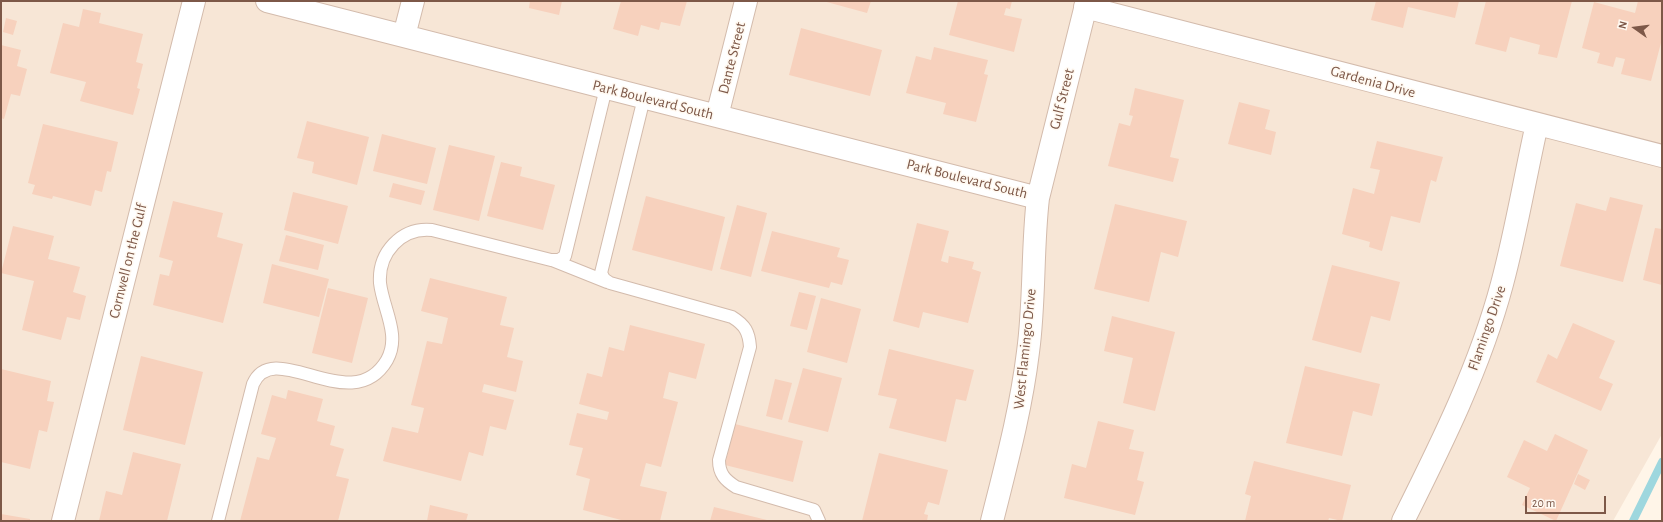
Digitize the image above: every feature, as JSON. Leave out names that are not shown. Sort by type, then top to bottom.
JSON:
[{"type":"street","name":"Cornwell on the Gulf","points":[[63,521],[194,1]]},
{"type":"street","name":"Park Boulevard South","points":[[267,1],[1038,198]]},
{"type":"street","points":[[404,36],[413,1]]},
{"type":"street","name":"Dante Street","points":[[717,116],[746,1]]},
{"type":"street","name":"Gardenia Drive","points":[[1086,4],[1662,156]]},
{"type":"street","name":"Gulf Street","points":[[1038,198],[1086,4]]},
{"type":"street","name":"Flamingo Drive","points":[[1403,521],[1440,448],[1489,326],[1502,284],[1537,124]]},
{"type":"street","name":"West Flamingo Drive","points":[[992,521],[1022,396],[1028,350],[1038,198]]},
{"type":"lane","points":[[551,260],[561,259],[565,256],[568,250],[606,88]]},
{"type":"lane","points":[[610,283],[602,276],[601,268],[644,98]]},
{"type":"lane","points":[[218,521],[253,384],[259,375],[268,369],[283,369],[349,384],[364,380],[382,367],[388,358],[393,335],[381,288],[381,276],[388,253],[398,239],[411,232],[432,230],[551,260],[610,283],[732,317],[743,324],[749,335],[750,347],[719,460],[719,469],[725,480],[736,487],[814,510],[819,521]]},
{"type":"shaded area","points":[[1,1],[1662,1],[1662,434],[1613,521],[1,521]]},
{"type":"building","points":[[530,1],[562,1],[559,15],[529,8]]},
{"type":"building","points":[[621,1],[687,1],[680,26],[661,22],[659,30],[641,25],[638,36],[613,29]]},
{"type":"building","points":[[823,1],[871,1],[867,13]]},
{"type":"building","points":[[958,1],[1012,1],[1010,9],[1006,8],[1004,15],[1022,19],[1014,52],[949,35]]},
{"type":"building","points":[[1376,1],[1459,1],[1455,18],[1408,7],[1403,28],[1371,20]]},
{"type":"building","points":[[1486,1],[1572,1],[1557,58],[1538,54],[1540,45],[1510,37],[1506,52],[1475,44]]},
{"type":"building","points":[[1638,1],[1662,1],[1662,39],[1651,81],[1621,74],[1625,59],[1616,57],[1613,67],[1597,63],[1600,53],[1582,48],[1594,2],[1635,13]]},
{"type":"building","points":[[83,9],[101,13],[99,23],[143,34],[136,62],[143,64],[137,88],[140,89],[133,115],[80,101],[86,82],[50,73],[63,23],[79,27]]},
{"type":"building","points":[[6,18],[17,21],[13,35],[3,32]]},
{"type":"building","points":[[801,28],[882,50],[870,96],[789,75]]},
{"type":"building","points":[[1,45],[21,50],[17,66],[27,69],[20,96],[11,94],[4,119],[1,118]]},
{"type":"building","points":[[934,47],[988,60],[984,74],[988,75],[976,122],[943,114],[946,103],[906,93],[916,56],[931,60]]},
{"type":"building","points":[[1135,88],[1184,100],[1170,157],[1179,159],[1173,182],[1108,166],[1119,123],[1130,126],[1133,116],[1129,115]]},
{"type":"building","points":[[1239,102],[1270,110],[1265,129],[1276,132],[1271,155],[1228,144]]},
{"type":"building","points":[[307,121],[369,137],[357,185],[312,173],[314,162],[297,158]]},
{"type":"building","points":[[43,124],[118,142],[111,172],[107,171],[102,192],[95,190],[91,206],[53,196],[52,199],[32,194],[35,185],[28,183]]},
{"type":"building","points":[[382,134],[436,148],[427,184],[373,171]]},
{"type":"building","points":[[1377,141],[1443,157],[1436,182],[1431,180],[1420,223],[1391,216],[1382,251],[1369,247],[1370,242],[1342,234],[1353,188],[1374,194],[1380,170],[1370,168]]},
{"type":"building","points":[[449,145],[495,156],[479,221],[433,210]]},
{"type":"building","points":[[501,162],[522,167],[520,176],[555,185],[543,230],[487,216]]},
{"type":"building","points":[[393,183],[425,191],[421,205],[389,197]]},
{"type":"building","points":[[293,192],[348,206],[338,244],[284,230]]},
{"type":"building","points":[[646,196],[725,217],[712,271],[632,250]]},
{"type":"building","points":[[1610,197],[1643,205],[1623,282],[1560,266],[1576,203],[1606,211]]},
{"type":"building","points":[[173,201],[223,213],[217,237],[243,244],[223,323],[153,305],[160,274],[169,276],[173,261],[159,257]]},
{"type":"building","points":[[1115,204],[1187,221],[1178,257],[1161,252],[1149,302],[1094,289]]},
{"type":"building","points":[[737,205],[767,213],[751,277],[720,269]]},
{"type":"building","points":[[917,223],[949,231],[941,261],[948,263],[949,256],[974,262],[972,269],[981,272],[968,323],[923,312],[919,328],[893,321]]},
{"type":"building","points":[[13,226],[54,236],[48,259],[80,267],[73,292],[86,296],[80,320],[67,317],[61,340],[22,330],[34,281],[1,273]]},
{"type":"building","points":[[1655,228],[1662,229],[1662,285],[1643,280]]},
{"type":"building","points":[[772,231],[840,248],[837,257],[849,260],[842,285],[831,282],[829,288],[761,271]]},
{"type":"building","points":[[286,235],[324,245],[318,270],[279,261]]},
{"type":"building","points":[[272,264],[329,279],[319,317],[263,303]]},
{"type":"building","points":[[1332,265],[1400,282],[1390,321],[1371,316],[1361,353],[1312,340]]},
{"type":"building","points":[[430,278],[507,297],[500,325],[514,328],[507,357],[523,361],[516,392],[484,384],[482,392],[514,400],[506,430],[490,426],[483,456],[469,452],[461,481],[383,461],[392,427],[418,433],[424,408],[411,405],[427,341],[442,344],[448,318],[421,311]]},
{"type":"building","points":[[328,288],[368,298],[352,363],[312,353]]},
{"type":"building","points":[[799,292],[816,296],[807,330],[790,326]]},
{"type":"building","points":[[821,298],[861,309],[847,363],[807,352]]},
{"type":"building","points":[[1112,316],[1175,332],[1155,411],[1123,403],[1133,358],[1104,351]]},
{"type":"building","points":[[1573,323],[1615,341],[1599,378],[1613,384],[1601,411],[1536,382],[1548,354],[1557,359]]},
{"type":"building","points":[[630,325],[705,344],[696,379],[669,372],[663,398],[678,402],[661,467],[646,463],[640,486],[667,492],[660,521],[625,521],[583,510],[590,479],[576,475],[583,448],[569,445],[577,413],[607,420],[609,412],[579,404],[587,373],[602,377],[609,347],[624,351]]},
{"type":"building","points":[[889,349],[974,370],[966,401],[956,399],[946,442],[889,428],[897,399],[878,395]]},
{"type":"building","points":[[141,356],[203,372],[185,445],[123,430]]},
{"type":"building","points":[[1305,366],[1380,384],[1372,416],[1353,411],[1342,456],[1286,443]]},
{"type":"building","points":[[803,368],[842,378],[828,432],[788,422]]},
{"type":"building","points":[[1,369],[51,381],[47,401],[54,402],[47,432],[39,430],[30,469],[1,462]]},
{"type":"building","points":[[775,379],[792,383],[782,420],[766,416]]},
{"type":"building","points":[[288,390],[323,399],[317,421],[335,426],[330,445],[344,449],[336,476],[349,479],[338,521],[240,521],[257,457],[269,460],[276,438],[261,434],[272,395],[286,399]]},
{"type":"building","points":[[1098,421],[1134,430],[1129,449],[1144,452],[1137,480],[1144,482],[1135,515],[1064,498],[1072,464],[1086,468]]},
{"type":"building","points":[[735,424],[803,441],[793,482],[725,465]]},
{"type":"building","points":[[1555,434],[1588,450],[1556,521],[1522,505],[1530,488],[1507,477],[1524,440],[1547,451]]},
{"type":"building","points":[[133,452],[181,464],[167,521],[99,521],[106,491],[122,495]]},
{"type":"building","points":[[879,453],[948,470],[939,505],[928,502],[924,514],[928,515],[927,521],[862,521]]},
{"type":"building","points":[[1254,461],[1351,485],[1342,521],[1329,518],[1328,521],[1245,521],[1251,496],[1245,494]]},
{"type":"building","points":[[1578,474],[1590,480],[1585,490],[1574,484]]},
{"type":"building","points":[[430,505],[468,514],[466,521],[427,521]]},
{"type":"building","points":[[714,507],[767,520],[767,521],[710,521]]},
{"type":"building","points":[[1,514],[30,519],[30,521],[1,521]]},
{"type":"waterway","points":[[1633,521],[1662,462]]}]
